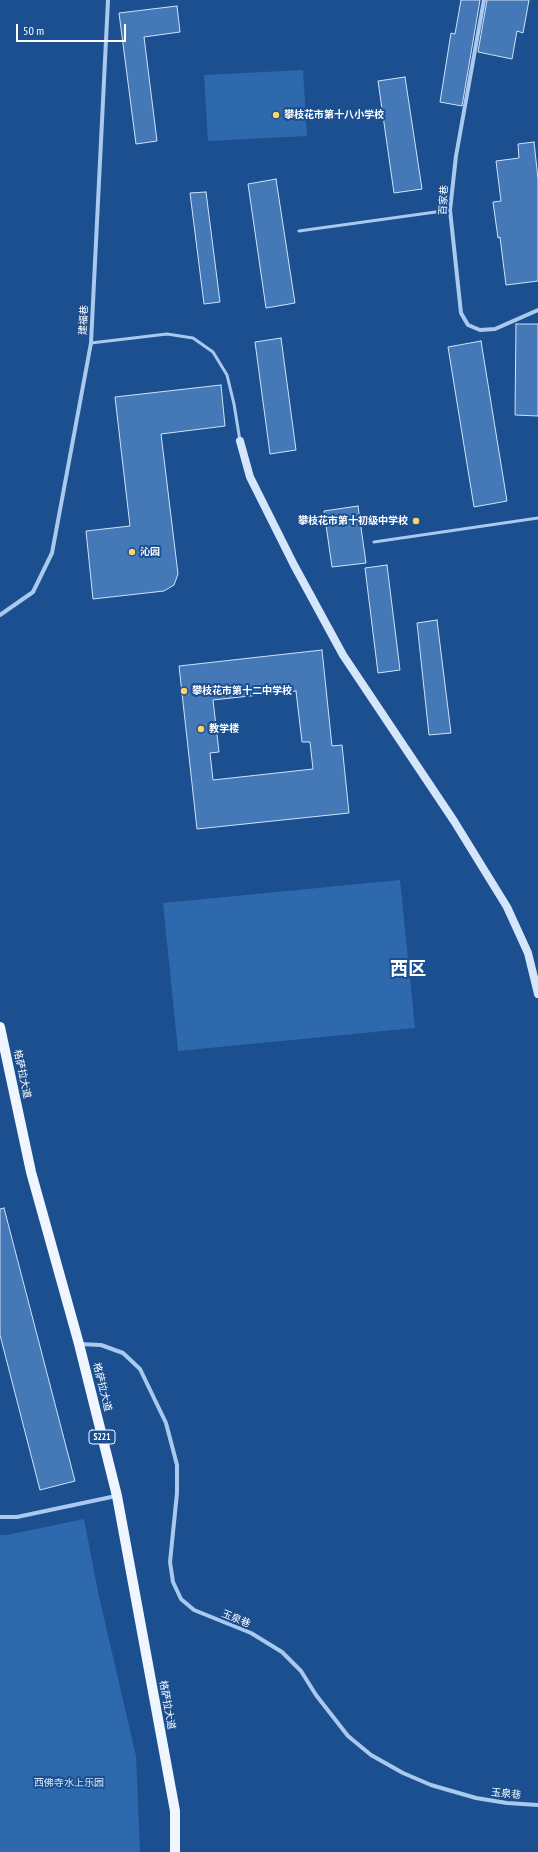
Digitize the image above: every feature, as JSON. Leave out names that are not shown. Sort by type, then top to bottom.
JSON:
[{"type":"main road","name":"格萨拉大道","points":[[0,1027],[31,1172],[79,1344],[117,1496],[175,1811],[174,1852]]},
{"type":"street","name":"建福巷","points":[[0,615],[33,592],[52,553],[91,343],[108,0]]},
{"type":"street","name":"百家巷","points":[[484,0],[456,156],[450,210],[461,313],[468,325],[480,330],[495,329],[538,310]]},
{"type":"street","points":[[240,441],[250,477],[294,565],[343,655],[454,820],[507,907],[528,953],[538,994]]},
{"type":"street","name":"玉泉巷","points":[[79,1344],[101,1345],[123,1353],[140,1369],[166,1423],[177,1465],[177,1493],[170,1562],[173,1582],[181,1600],[194,1610],[251,1633],[282,1652],[301,1671],[320,1700],[348,1736],[371,1756],[403,1773],[431,1784],[476,1798],[507,1804],[538,1805]]},
{"type":"street","points":[[0,1517],[17,1517],[117,1496]]},
{"type":"lane","points":[[299,231],[450,210]]},
{"type":"lane","points":[[91,343],[167,334],[193,338],[213,352],[227,375],[234,404],[240,441]]},
{"type":"lane","points":[[374,542],[538,518]]},
{"type":"green space","points":[[303,70],[307,136],[208,141],[204,75]]},
{"type":"green space","points":[[400,880],[415,1028],[178,1051],[163,903]]},
{"type":"green space","name":"西佛寺水上乐园","points":[[84,1519],[98,1592],[136,1756],[140,1852],[0,1852],[0,1535],[7,1535]]},
{"type":"building","points":[[461,0],[480,0],[462,106],[440,102],[451,33],[455,34]]},
{"type":"building","points":[[487,0],[529,0],[523,33],[517,31],[512,59],[478,52]]},
{"type":"building","points":[[177,6],[180,32],[144,37],[157,141],[136,144],[119,13]]},
{"type":"building","points":[[405,77],[422,189],[394,193],[378,81]]},
{"type":"building","points":[[534,142],[538,179],[538,281],[506,285],[500,237],[498,238],[493,202],[501,201],[496,161],[519,158],[518,144]]},
{"type":"building","points":[[276,179],[295,303],[266,308],[248,184]]},
{"type":"building","points":[[206,192],[220,302],[204,304],[190,193]]},
{"type":"building","points":[[516,324],[538,324],[538,416],[515,415]]},
{"type":"building","points":[[281,338],[296,450],[270,454],[255,342]]},
{"type":"building","points":[[481,341],[507,501],[474,507],[448,347]]},
{"type":"building","points":[[221,385],[225,426],[161,434],[178,574],[174,585],[164,591],[93,599],[86,531],[130,526],[115,397]]},
{"type":"building","points":[[358,506],[366,563],[332,567],[324,511]]},
{"type":"building","points":[[387,565],[400,670],[378,673],[365,568]]},
{"type":"building","points":[[437,620],[451,733],[429,735],[417,623]]},
{"type":"building","name":"教学楼","points":[[322,650],[332,746],[342,745],[349,813],[197,829],[179,666]],"holes":[[[296,691],[302,742],[310,742],[313,769],[213,780],[210,753],[219,752],[213,700]]]},
{"type":"building","points":[[4,1208],[75,1481],[40,1490],[0,1335],[0,1209]]},
{"type":"place","name":"攀枝花市第十八小学校","points":[[276,115]]},
{"type":"place","name":"攀枝花市第十初级中学校","points":[[416,521]]},
{"type":"place","name":"沁园","points":[[132,552]]},
{"type":"place","name":"攀枝花市第十二中学校","points":[[184,691]]},
{"type":"place","name":"教学楼","points":[[201,729]]},
{"type":"district","name":"西区","points":[[408,970]]}]
